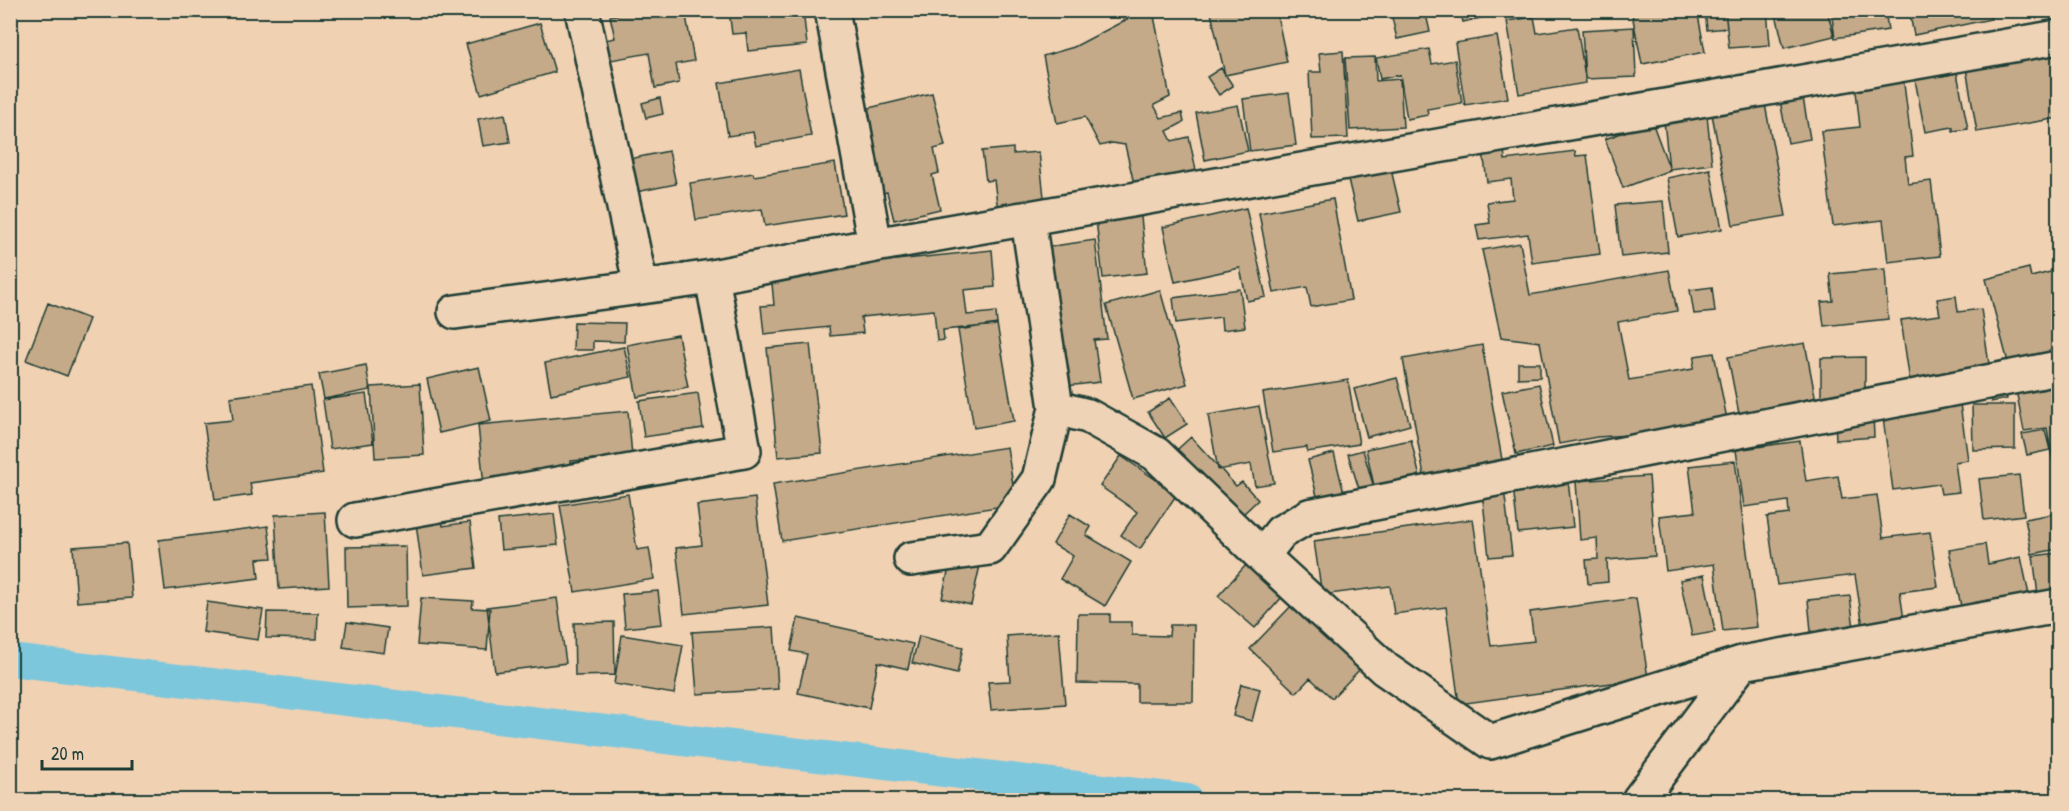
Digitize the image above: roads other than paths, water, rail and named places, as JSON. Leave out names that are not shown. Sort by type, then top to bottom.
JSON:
[{"type":"street","points":[[582,10],[641,287]]},
{"type":"street","points":[[832,10],[875,245]]},
{"type":"street","points":[[455,312],[712,277],[875,245],[1029,220],[2058,38]]},
{"type":"street","points":[[911,559],[990,548],[1039,480],[1056,408],[1029,220]]},
{"type":"street","points":[[355,520],[744,451],[712,277]]},
{"type":"street","points":[[1262,556],[1281,532],[1309,516],[2058,368]]},
{"type":"street","points":[[1056,408],[1088,416],[1156,454],[1262,556],[1385,669],[1490,742],[1742,663],[2058,606]]},
{"type":"street","points":[[1639,801],[1742,663]]},
{"type":"waterway","points":[[10,660],[1187,800]]}]
